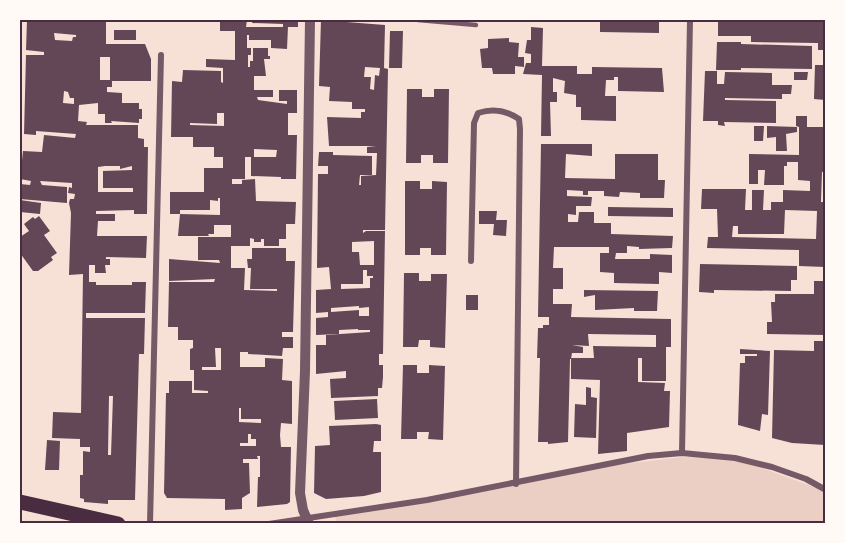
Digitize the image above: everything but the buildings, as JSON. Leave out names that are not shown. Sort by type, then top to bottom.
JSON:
[{"type":"main road","points":[[20,502],[118,524]]},
{"type":"street","points":[[308,521],[300,493],[305,371],[310,20]]},
{"type":"street","points":[[682,453],[690,20]]},
{"type":"street","points":[[150,524],[161,55]]},
{"type":"street","points":[[471,261],[474,123],[478,113],[486,110],[509,112],[519,118],[520,129],[516,484]]},
{"type":"street","points":[[269,524],[308,521],[516,484],[648,456],[682,453],[735,458],[772,466],[806,479],[825,490]]},
{"type":"lane","points":[[418,20],[476,25]]},
{"type":"shaded area","points":[[682,457],[735,458],[825,491],[825,524],[338,524],[334,515],[590,468]]}]
